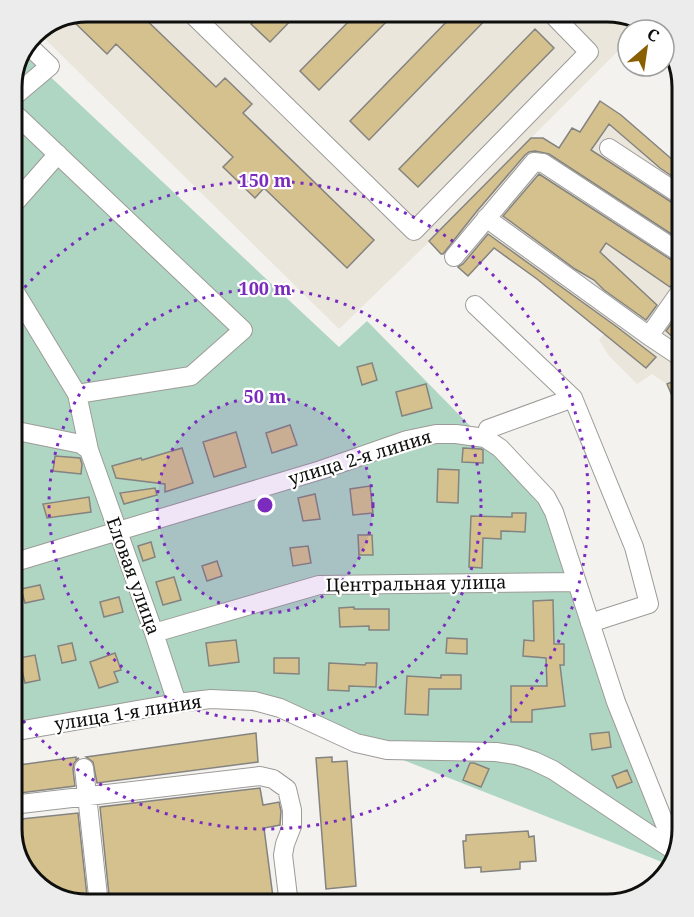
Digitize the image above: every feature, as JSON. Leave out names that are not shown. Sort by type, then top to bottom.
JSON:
[{"type":"street","points":[[200,22],[414,231],[589,52],[561,23]]},
{"type":"street","points":[[23,89],[50,66],[34,51]]},
{"type":"street","points":[[23,121],[243,330],[191,376],[77,394],[23,305]]},
{"type":"street","points":[[609,148],[672,189]]},
{"type":"street","points":[[23,194],[58,154]]},
{"type":"street","points":[[454,257],[534,162],[543,164],[672,248]]},
{"type":"street","points":[[486,218],[672,351]]},
{"type":"street","points":[[649,336],[672,303]]},
{"type":"street","points":[[475,305],[573,398],[634,547],[649,604],[590,623]]},
{"type":"street","name":"Еловая улица","points":[[77,394],[88,450],[177,703]]},
{"type":"street","points":[[573,398],[488,429],[493,443],[546,497],[554,512],[616,702],[671,838]]},
{"type":"street","points":[[23,432],[81,444],[88,450]]},
{"type":"street","name":"улица 2-я линия","points":[[22,559],[321,470],[407,440],[436,434],[456,434],[493,443]]},
{"type":"street","name":"Центральная улица","points":[[154,633],[319,585],[577,582]]},
{"type":"street","name":"улица 1-я линия","points":[[22,730],[177,703],[212,699],[254,701],[280,708],[356,743],[387,750],[496,752],[534,761],[553,770],[669,847]]},
{"type":"street","points":[[84,768],[98,894]]},
{"type":"street","points":[[22,804],[260,776],[273,779],[287,789],[292,810],[292,826],[285,844],[284,855],[288,894]]},
{"type":"street","points":[[665,823],[668,802]]},
{"type":"shaded area","points":[[87,22],[616,24],[616,53],[531,138],[543,138],[559,148],[572,128],[580,132],[600,101],[626,119],[672,159],[672,395],[667,384],[652,374],[637,384],[609,356],[599,340],[604,334],[537,279],[494,248],[468,276],[429,242],[339,329],[45,39],[63,27]]},
{"type":"green space","points":[[30,58],[339,347],[367,321],[544,501],[672,834],[667,854],[663,862],[246,698],[22,731],[23,83]]},
{"type":"building","points":[[149,22],[216,87],[225,78],[252,104],[243,113],[374,240],[347,268],[264,188],[255,198],[223,167],[233,157],[116,44],[107,54],[76,24]]},
{"type":"building","points":[[253,22],[289,22],[270,42],[251,24]]},
{"type":"building","points":[[348,22],[386,23],[319,90],[300,71]]},
{"type":"building","points":[[446,23],[483,23],[369,140],[350,121]]},
{"type":"building","points":[[535,29],[554,48],[418,187],[399,169]]},
{"type":"building","points":[[600,101],[621,115],[672,159],[672,176],[609,124],[591,150],[672,203],[672,234],[549,154],[535,151],[525,155],[443,254],[429,241],[531,138],[543,138],[559,148],[572,128],[580,132]]},
{"type":"building","points":[[539,174],[672,260],[672,285],[670,287],[606,243],[600,252],[657,305],[646,320],[503,216]]},
{"type":"building","points":[[488,234],[656,357],[646,368],[537,279],[494,248],[468,276],[458,267]]},
{"type":"building","points":[[672,323],[672,336],[666,331]]},
{"type":"building","points":[[372,363],[377,380],[362,385],[357,367]]},
{"type":"building","points":[[672,382],[672,396],[667,384]]},
{"type":"building","points":[[426,384],[432,408],[402,416],[396,392]]},
{"type":"building","points":[[290,425],[297,445],[272,453],[266,433]]},
{"type":"building","points":[[236,432],[246,467],[214,477],[203,442]]},
{"type":"building","points":[[182,448],[193,483],[165,492],[165,484],[116,478],[112,466]]},
{"type":"building","points":[[463,448],[483,450],[483,463],[462,462]]},
{"type":"building","points":[[55,456],[80,458],[81,474],[53,471]]},
{"type":"building","points":[[438,469],[459,470],[458,503],[437,502]]},
{"type":"building","points":[[370,486],[373,513],[353,515],[350,489]]},
{"type":"building","points":[[155,488],[157,495],[124,504],[120,493]]},
{"type":"building","points":[[315,494],[320,519],[303,521],[298,498]]},
{"type":"building","points":[[89,497],[91,512],[47,518],[43,504]]},
{"type":"building","points":[[512,513],[526,513],[525,532],[501,531],[501,539],[483,538],[482,568],[469,567],[471,516],[512,517]]},
{"type":"building","points":[[358,535],[372,535],[373,555],[359,555]]},
{"type":"building","points":[[151,542],[155,557],[143,561],[138,546]]},
{"type":"building","points":[[308,546],[311,563],[293,566],[290,548]]},
{"type":"building","points":[[217,561],[222,576],[207,581],[202,566]]},
{"type":"building","points":[[174,577],[181,600],[163,605],[156,582]]},
{"type":"building","points":[[40,585],[44,599],[25,603],[22,589]]},
{"type":"building","points":[[119,597],[123,612],[104,617],[100,602]]},
{"type":"building","points":[[553,600],[554,644],[564,644],[564,665],[560,665],[565,706],[532,710],[532,722],[511,722],[511,686],[547,686],[546,658],[523,656],[524,640],[534,641],[533,601]]},
{"type":"building","points":[[354,607],[354,609],[389,609],[389,630],[369,630],[369,626],[340,627],[339,608]]},
{"type":"building","points":[[447,638],[467,639],[467,654],[446,653]]},
{"type":"building","points":[[236,640],[239,662],[209,666],[206,643]]},
{"type":"building","points":[[72,643],[76,660],[62,663],[58,646]]},
{"type":"building","points":[[115,653],[121,670],[114,672],[118,682],[99,688],[90,662]]},
{"type":"building","points":[[35,655],[40,680],[25,683],[22,657]]},
{"type":"building","points":[[274,658],[299,658],[299,674],[274,673]]},
{"type":"building","points":[[329,663],[365,665],[366,663],[377,663],[376,687],[349,686],[349,691],[328,690]]},
{"type":"building","points":[[441,675],[461,675],[461,689],[429,689],[428,715],[405,714],[407,676],[441,678]]},
{"type":"building","points":[[609,732],[611,747],[592,750],[590,734]]},
{"type":"building","points":[[256,733],[258,762],[97,783],[93,762],[86,757]]},
{"type":"building","points":[[332,757],[332,762],[347,761],[356,886],[326,889],[316,758]]},
{"type":"building","points":[[79,758],[74,763],[73,769],[75,786],[22,793],[22,765]]},
{"type":"building","points":[[470,763],[489,769],[481,787],[463,780]]},
{"type":"building","points":[[627,770],[632,782],[617,788],[612,776]]},
{"type":"building","points":[[260,788],[263,805],[279,802],[281,811],[280,825],[264,828],[273,894],[109,894],[100,807]]},
{"type":"building","points":[[78,813],[87,894],[63,890],[55,886],[33,866],[23,838],[22,819]]},
{"type":"building","points":[[528,831],[529,837],[534,836],[536,861],[520,862],[520,869],[481,872],[481,867],[465,868],[463,841],[466,841],[466,835]]}]
